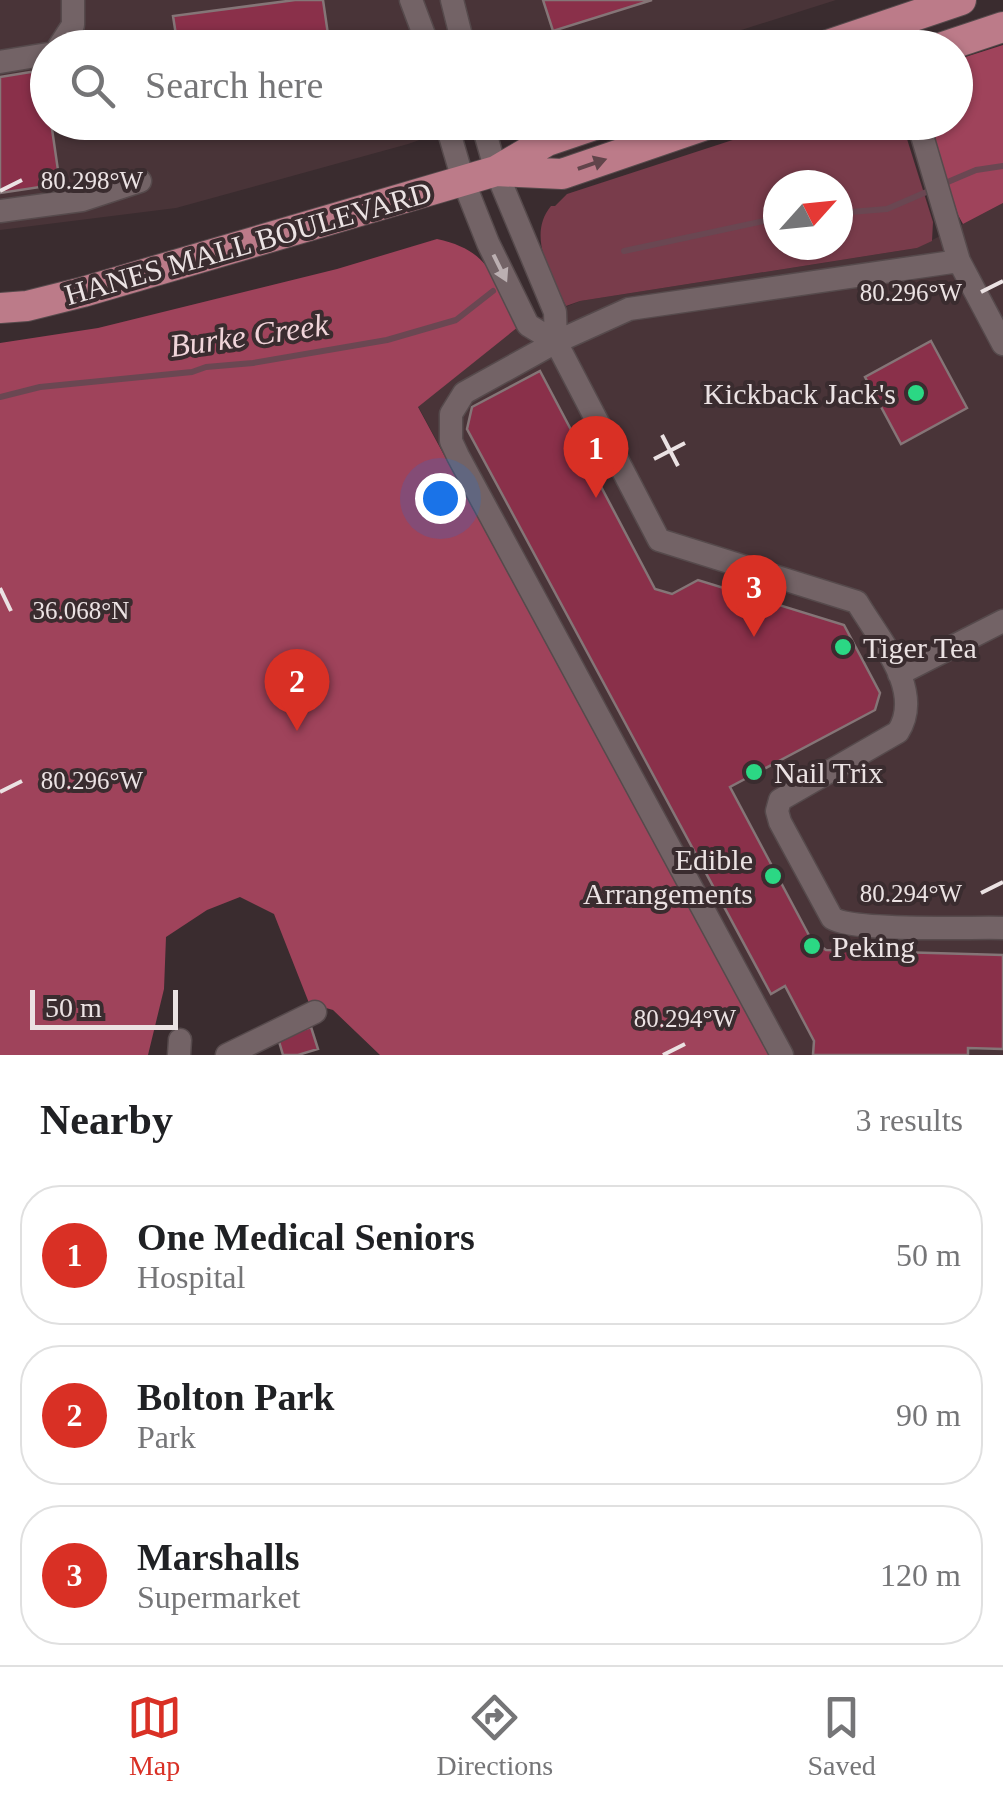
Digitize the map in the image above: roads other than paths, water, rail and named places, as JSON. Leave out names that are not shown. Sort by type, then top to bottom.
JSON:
[{"type":"main road","points":[[873,30],[961,0]]},
{"type":"main road","points":[[973,38],[1003,28]]},
{"type":"main road","name":"HANES MALL BOULEVARD","points":[[0,308],[27,306],[83,292],[496,171],[549,140]]},
{"type":"main road","name":"HANES MALL BOULEVARD","points":[[496,171],[562,174],[661,140]]},
{"type":"lane","points":[[70,30],[73,0]]},
{"type":"lane","points":[[410,0],[422,30]]},
{"type":"lane","points":[[422,0],[426,30]]},
{"type":"lane","points":[[453,2],[460,30]]},
{"type":"lane","points":[[0,62],[30,57]]},
{"type":"lane","points":[[451,140],[488,243],[528,325],[556,342]]},
{"type":"lane","points":[[487,140],[496,171],[556,312],[556,342],[659,540],[857,602],[908,693],[908,706],[898,732],[780,800],[780,822],[832,918],[839,922],[1003,928]]},
{"type":"lane","points":[[921,140],[959,261],[1002,341]]},
{"type":"lane","points":[[0,212],[82,200],[140,182]]},
{"type":"lane","points":[[782,1055],[451,441],[451,414],[464,392],[556,342],[628,309],[959,261]]},
{"type":"lane","points":[[899,674],[1003,621]]},
{"type":"lane","points":[[227,1055],[315,1012]]},
{"type":"waterway","name":"Burke Creek","points":[[943,184],[976,170],[1003,166]]},
{"type":"waterway","name":"Burke Creek","points":[[853,212],[887,209],[931,190]]},
{"type":"waterway","name":"Burke Creek","points":[[624,251],[763,221]]},
{"type":"waterway","name":"Burke Creek","points":[[0,397],[40,387],[192,372],[387,340],[456,320],[493,291]]},
{"type":"place","name":"Kickback Jack's","points":[[916,393]]},
{"type":"place","name":"One Medical Seniors","points":[[596,498]]},
{"type":"place","name":"Marshalls","points":[[754,637]]},
{"type":"place","name":"Tiger Tea","points":[[843,647]]},
{"type":"place","name":"Bolton Park","points":[[297,731]]},
{"type":"place","name":"Nail Trix","points":[[754,772]]},
{"type":"place","name":"Edible Arrangements","points":[[773,876]]},
{"type":"place","name":"Peking","points":[[812,946]]}]
